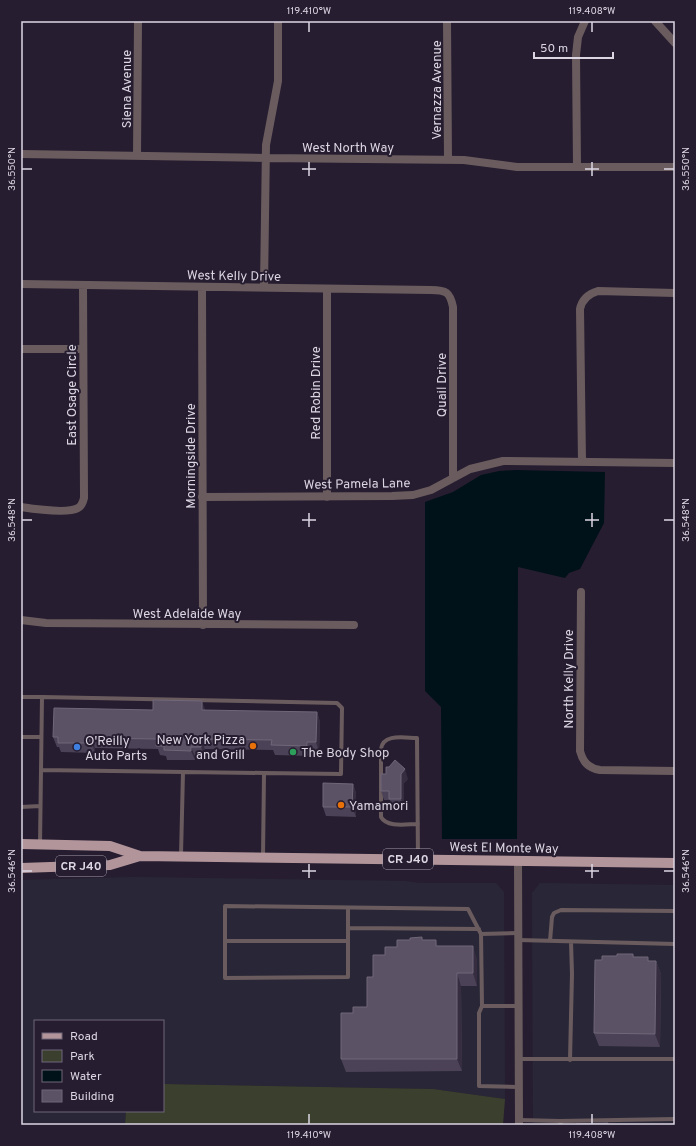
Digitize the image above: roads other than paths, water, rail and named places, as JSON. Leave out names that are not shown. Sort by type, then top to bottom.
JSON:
[{"type":"main road","name":"West El Monte Way","points":[[21,844],[110,846],[140,856]]},
{"type":"main road","name":"West El Monte Way","points":[[21,868],[110,865],[140,856],[675,863]]},
{"type":"street","name":"Siena Avenue","points":[[138,21],[138,156]]},
{"type":"street","points":[[264,287],[266,158],[268,132],[278,81],[278,21]]},
{"type":"street","name":"Vernazza Avenue","points":[[447,21],[448,160]]},
{"type":"street","points":[[577,167],[576,55],[578,37],[585,21]]},
{"type":"street","points":[[655,21],[675,42]]},
{"type":"street","name":"West North Way","points":[[21,154],[448,160],[478,161],[517,167],[675,167]]},
{"type":"street","name":"West Kelly Drive","points":[[21,284],[440,290],[447,293]]},
{"type":"street","name":"East Osage Circle","points":[[21,507],[46,510],[72,510],[79,508],[84,498],[83,285]]},
{"type":"street","name":"Morningside Drive","points":[[202,287],[203,625]]},
{"type":"street","name":"Red Robin Drive","points":[[327,289],[327,497]]},
{"type":"street","points":[[582,462],[581,303],[591,293],[598,291],[675,293]]},
{"type":"street","name":"Quail Drive","points":[[447,293],[452,298],[453,307],[454,478]]},
{"type":"street","points":[[21,349],[83,349]]},
{"type":"street","name":"West Pamela Lane","points":[[202,497],[413,495],[430,490],[470,469],[503,461],[675,463]]},
{"type":"street","name":"North Kelly Drive","points":[[581,592],[580,750],[582,758],[592,769],[675,771]]},
{"type":"street","name":"West Adelaide Way","points":[[21,620],[46,623],[354,625]]},
{"type":"street","points":[[518,860],[519,1123]]},
{"type":"lane","points":[[21,697],[337,703],[342,708],[341,774],[41,770]]},
{"type":"lane","points":[[40,844],[42,697]]},
{"type":"lane","points":[[21,736],[41,737]]},
{"type":"lane","points":[[418,824],[390,824],[384,821],[381,817],[381,749],[383,743],[388,739],[417,738],[418,824],[418,859]]},
{"type":"lane","points":[[181,856],[183,772]]},
{"type":"lane","points":[[263,857],[264,773]]},
{"type":"lane","points":[[21,807],[40,806]]},
{"type":"lane","points":[[348,908],[348,977],[225,978],[225,906],[468,909],[482,934],[482,1006],[479,1013],[479,1086],[518,1087]]},
{"type":"lane","points":[[550,941],[552,917],[554,913],[561,910],[675,911]]},
{"type":"lane","points":[[348,928],[479,929]]},
{"type":"lane","points":[[482,934],[550,941],[675,944]]},
{"type":"lane","points":[[225,941],[348,941]]},
{"type":"lane","points":[[570,1060],[572,974],[571,942]]},
{"type":"lane","points":[[482,1006],[518,1006]]},
{"type":"lane","points":[[518,1059],[675,1059]]},
{"type":"lane","points":[[519,1123],[675,1119]]},
{"type":"water","points":[[499,471],[605,472],[604,523],[580,569],[569,573],[565,578],[518,567],[517,839],[442,839],[441,707],[425,691],[425,502],[453,492],[481,475]]},
{"type":"place","name":"New York Pizza and Grill","points":[[253,746]]},
{"type":"place","name":"O'Reilly Auto Parts","points":[[77,747]]},
{"type":"place","name":"The Body Shop","points":[[293,752]]},
{"type":"place","name":"Yamamori","points":[[341,805]]}]
